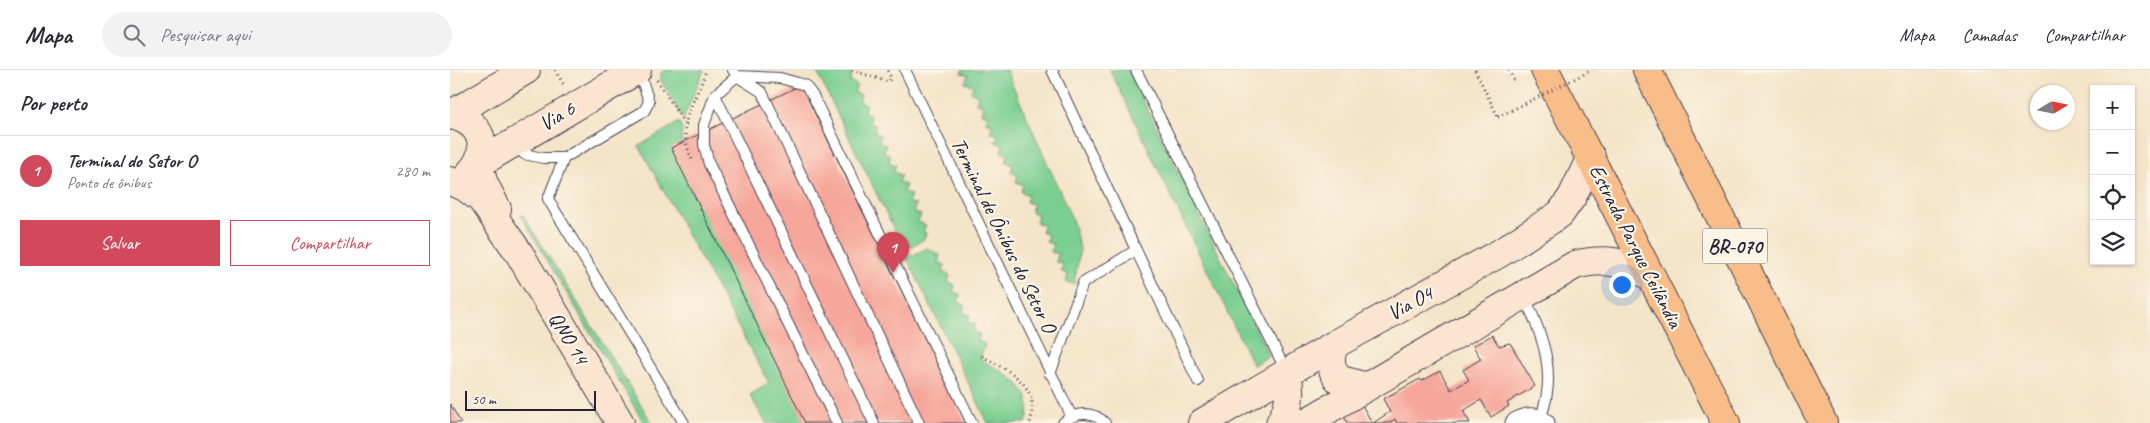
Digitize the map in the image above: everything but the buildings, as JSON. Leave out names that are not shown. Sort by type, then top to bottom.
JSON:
[{"type":"highway","name":"Estrada Parque Ceilândia","points":[[1545,70],[1726,423]]},
{"type":"highway","name":"BR-070","points":[[1647,70],[1822,423]]},
{"type":"main road","points":[[450,115],[526,70]]},
{"type":"main road","name":"Via 6","points":[[450,181],[460,179],[470,173],[478,164],[515,141],[644,71]]},
{"type":"main road","points":[[450,115],[461,117],[478,131],[482,142],[478,164]]},
{"type":"main road","name":"Via O4","points":[[1202,423],[1334,345],[1500,253],[1560,214],[1572,197],[1591,157]]},
{"type":"main road","name":"QNO 14","points":[[478,164],[484,184],[519,253]]},
{"type":"main road","name":"QNO 14","points":[[450,181],[465,186],[482,199],[519,253],[620,423]]},
{"type":"main road","points":[[1305,423],[1575,265],[1593,260],[1630,265],[1652,277]]},
{"type":"main road","points":[[1334,345],[1330,357],[1332,370],[1338,379],[1367,387]]},
{"type":"main road","points":[[1280,423],[1288,410],[1290,392],[1287,373]]},
{"type":"street","points":[[1517,421],[1532,417],[1542,421]]},
{"type":"lane","points":[[758,70],[735,73],[715,95],[704,125],[704,145],[709,164],[836,423]]},
{"type":"lane","name":"Terminal de Ônibus do Setor O","points":[[905,70],[1071,415]]},
{"type":"lane","points":[[1052,70],[1198,381]]},
{"type":"lane","points":[[1136,70],[1287,373]]},
{"type":"lane","points":[[515,141],[524,154],[543,158],[564,158],[644,111],[649,102],[644,71]]},
{"type":"lane","points":[[735,73],[762,92],[919,423]]},
{"type":"lane","points":[[735,73],[780,78],[805,85],[813,96],[972,423]]},
{"type":"lane","points":[[715,95],[874,423]]},
{"type":"lane","points":[[564,158],[548,199],[684,423]]},
{"type":"lane","points":[[1050,374],[1083,283],[1136,250]]},
{"type":"lane","points":[[1524,295],[1539,327],[1547,358],[1548,400],[1542,421]]},
{"type":"lane","points":[[1063,423],[1071,415],[1084,413],[1105,423]]},
{"type":"path","points":[[644,71],[684,124],[706,70]]},
{"type":"path","points":[[852,70],[888,82],[891,78],[887,70]]},
{"type":"path","points":[[1475,70],[1498,117],[1592,70]]},
{"type":"path","points":[[1509,70],[1514,81]]},
{"type":"path","points":[[982,356],[1016,375],[1026,386],[1032,406],[1030,423]]},
{"type":"green space","points":[[665,70],[704,70],[683,119],[661,80],[661,73]]},
{"type":"green space","points":[[816,70],[839,70],[852,75],[850,82],[857,85],[854,92],[861,95],[859,102],[866,105],[864,112],[871,115],[869,122],[876,125],[874,132],[881,135],[879,142],[886,145],[884,152],[891,155],[889,162],[896,165],[893,172],[901,175],[898,182],[906,185],[903,192],[911,195],[908,203],[916,205],[913,212],[921,215],[918,222],[926,225],[923,231],[926,233],[923,240],[904,250]]},
{"type":"green space","points":[[962,70],[1006,70],[1072,219],[1080,249],[1074,284],[1066,282],[1068,274],[1061,272],[1063,264],[1056,262],[1058,254],[1051,252],[1053,244],[1046,242],[1048,235],[1041,232],[1043,225],[1036,222],[1038,215],[1031,212],[1033,204],[1026,202],[1028,195],[1021,192],[1023,185],[1016,182],[1018,175],[1011,172],[1013,165],[1006,162],[1008,155],[1001,152],[1003,145],[995,142],[998,135],[990,132],[993,125],[986,122],[988,115],[981,113],[983,105],[976,103],[978,95],[971,92],[973,85],[965,83],[968,75],[961,73]]},
{"type":"green space","points":[[1110,70],[1128,70],[1269,356],[1253,365]]},
{"type":"green space","points":[[679,122],[682,129],[681,147],[805,423],[766,423],[750,395],[769,383],[639,146]]},
{"type":"green space","points":[[523,215],[652,423],[644,423],[521,216]]},
{"type":"green space","points":[[927,248],[940,255],[938,262],[945,265],[943,272],[950,275],[948,282],[955,285],[953,292],[960,294],[958,302],[965,305],[963,312],[970,315],[968,322],[975,324],[973,332],[980,334],[978,341],[985,344],[980,359],[1009,376],[1024,391],[1028,400],[1029,411],[1026,423],[988,423],[907,258]]},
{"type":"place","name":"Terminal do Setor O","points":[[893,273]]}]
